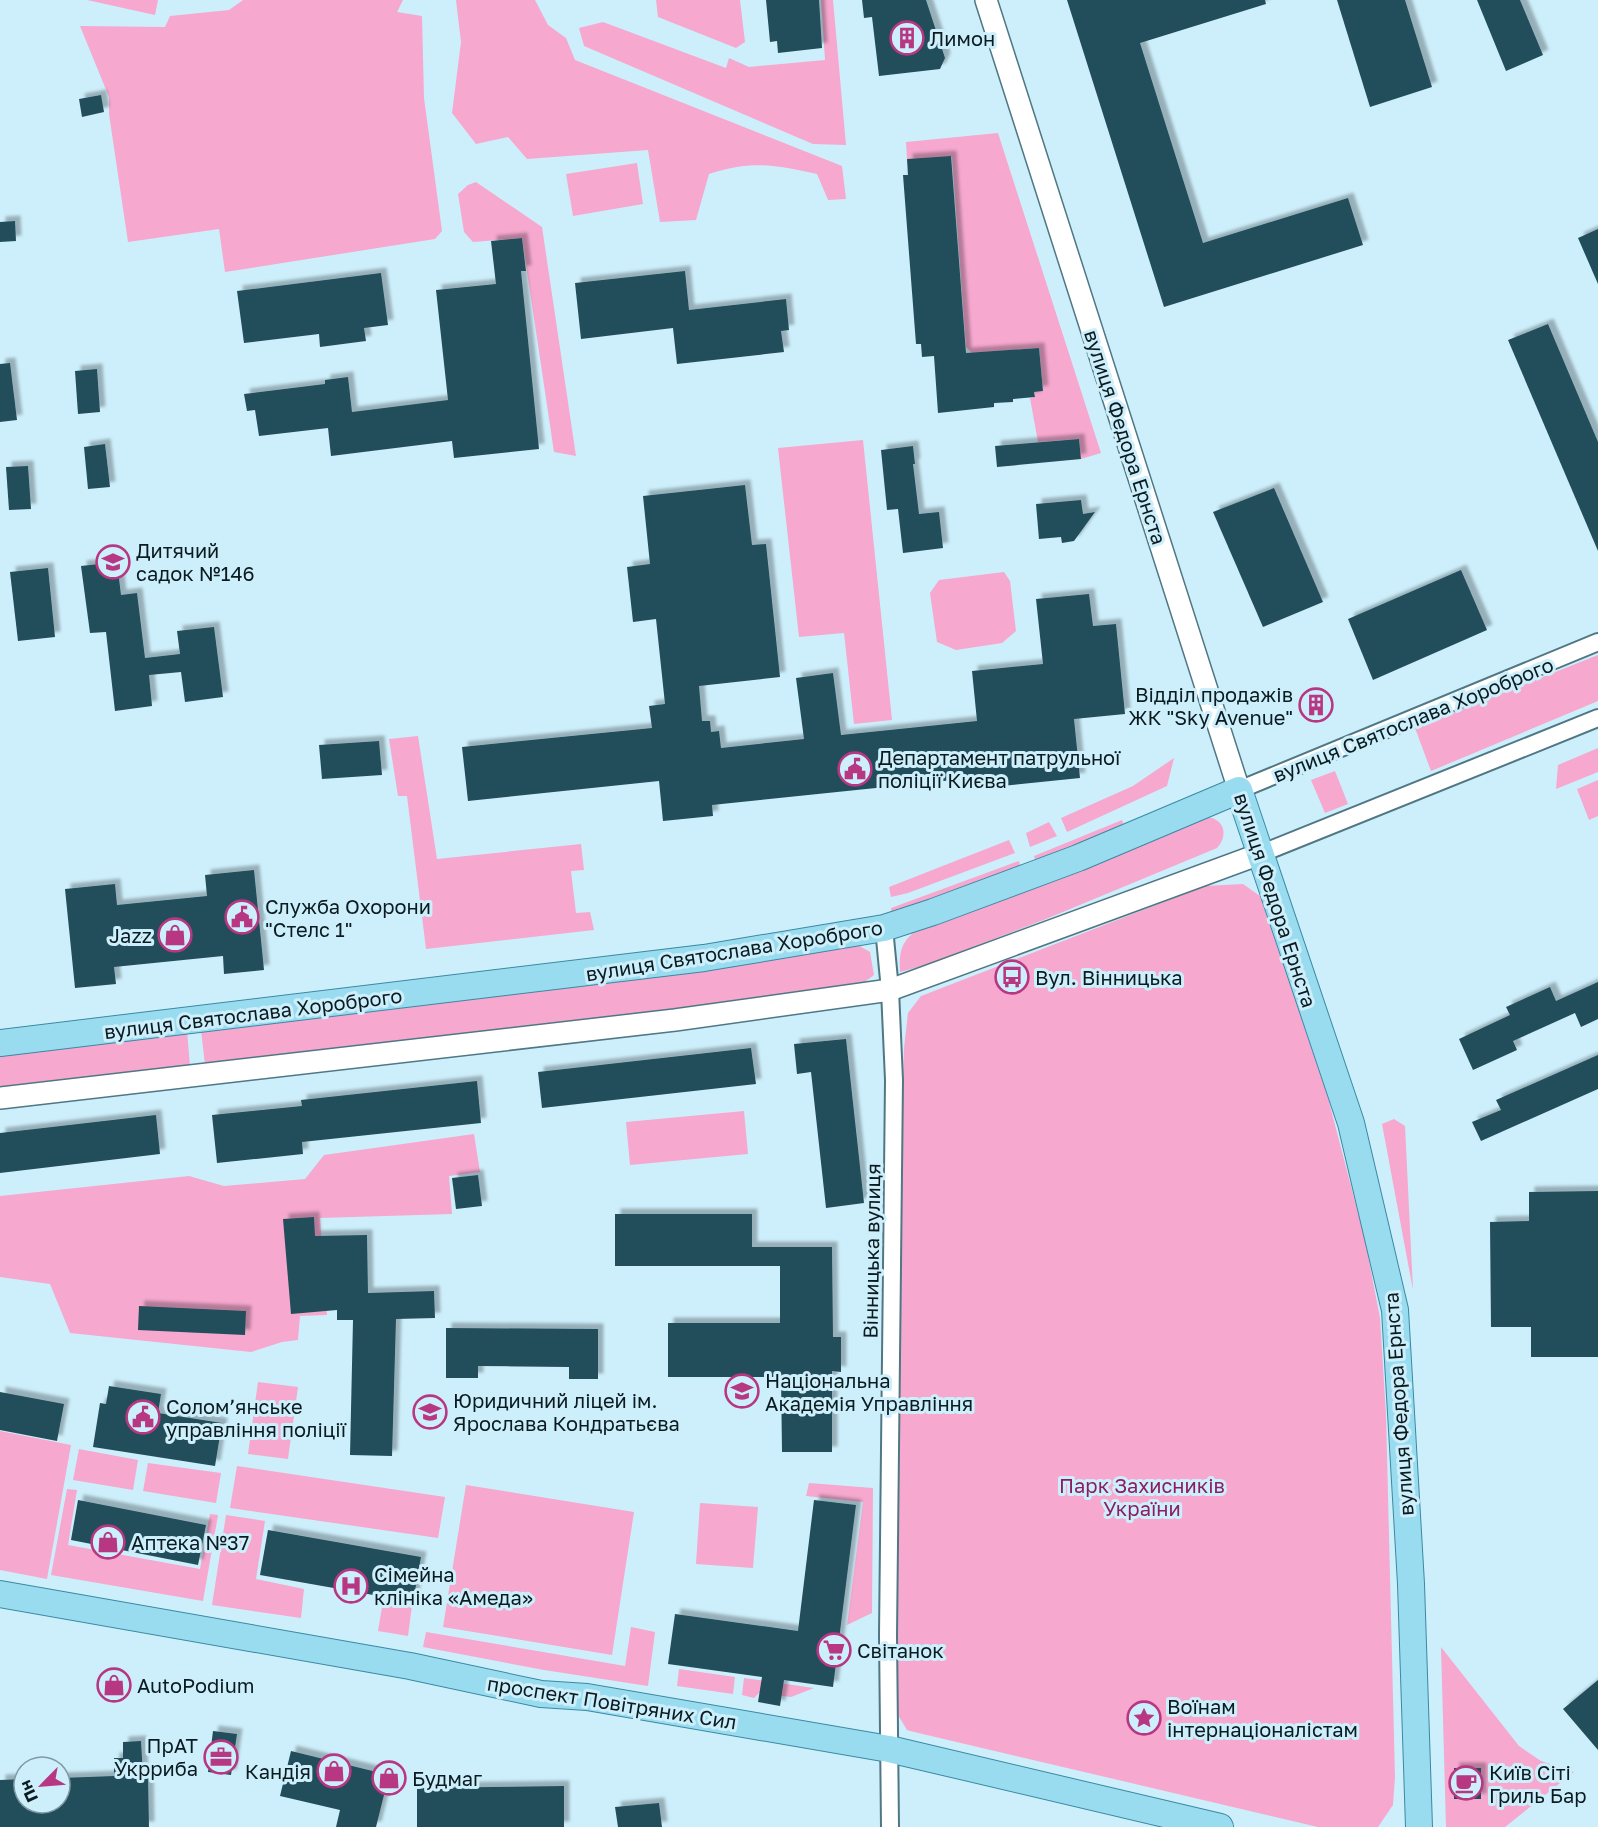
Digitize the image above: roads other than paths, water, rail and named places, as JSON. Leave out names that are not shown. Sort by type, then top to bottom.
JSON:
[{"type":"main road","name":"вулиця Федора Ернста","points":[[1239,790],[1351,1124],[1395,1310],[1411,1584],[1419,1827]]},
{"type":"main road","name":"вулиця Святослава Хороброго","points":[[0,1042],[704,958],[884,928],[1078,858],[1239,790]]},
{"type":"main road","name":"проспект Повітряних Сил","points":[[0,1594],[410,1666],[541,1694],[587,1696],[889,1749],[1220,1827]]},
{"type":"street","name":"вулиця Федора Ернста","points":[[986,0],[1239,790]]},
{"type":"street","name":"вулиця Святослава Хороброго","points":[[1239,790],[1598,642]]},
{"type":"street","points":[[0,1098],[675,1020],[890,990],[1260,854],[1598,718]]},
{"type":"street","name":"Вінницька вулиця","points":[[884,928],[890,990],[894,1080],[888,1635],[890,1827]]},
{"type":"place","name":"Лимон","points":[[907,38]]},
{"type":"place","name":"Дитячий садок №146","points":[[113,562]]},
{"type":"place","name":"Відділ продажів ЖК \"Sky Avenue\"","points":[[1316,705]]},
{"type":"place","name":"Департамент патрульної поліції Києва","points":[[855,769]]},
{"type":"place","name":"Служба Охорони \"Стелс 1\"","points":[[242,917]]},
{"type":"place","name":"Jazz","points":[[175,935]]},
{"type":"place","name":"Вул. Вінницька","points":[[1012,977]]},
{"type":"place","name":"Національна Академія Управління","points":[[742,1391]]},
{"type":"place","name":"Юридичний ліцей ім. Ярослава Кондратьєва","points":[[430,1412]]},
{"type":"place","name":"Соломʼянське управління поліції","points":[[143,1417]]},
{"type":"place","name":"Аптека №37","points":[[108,1542]]},
{"type":"place","name":"Сімейна клініка «Амеда»","points":[[351,1586]]},
{"type":"place","name":"Світанок","points":[[834,1650]]},
{"type":"place","name":"AutoPodium","points":[[114,1685]]},
{"type":"place","name":"Воїнам інтернаціоналістам","points":[[1144,1718]]},
{"type":"place","name":"ПрАТ Укрриба","points":[[221,1757]]},
{"type":"place","name":"Кандія","points":[[334,1771]]},
{"type":"place","name":"Будмаг","points":[[389,1778]]},
{"type":"place","name":"Київ Сіті Гриль Бар","points":[[1466,1783]]},
{"type":"park label","name":"Парк Захисників України","points":[[1142,1496]]}]
